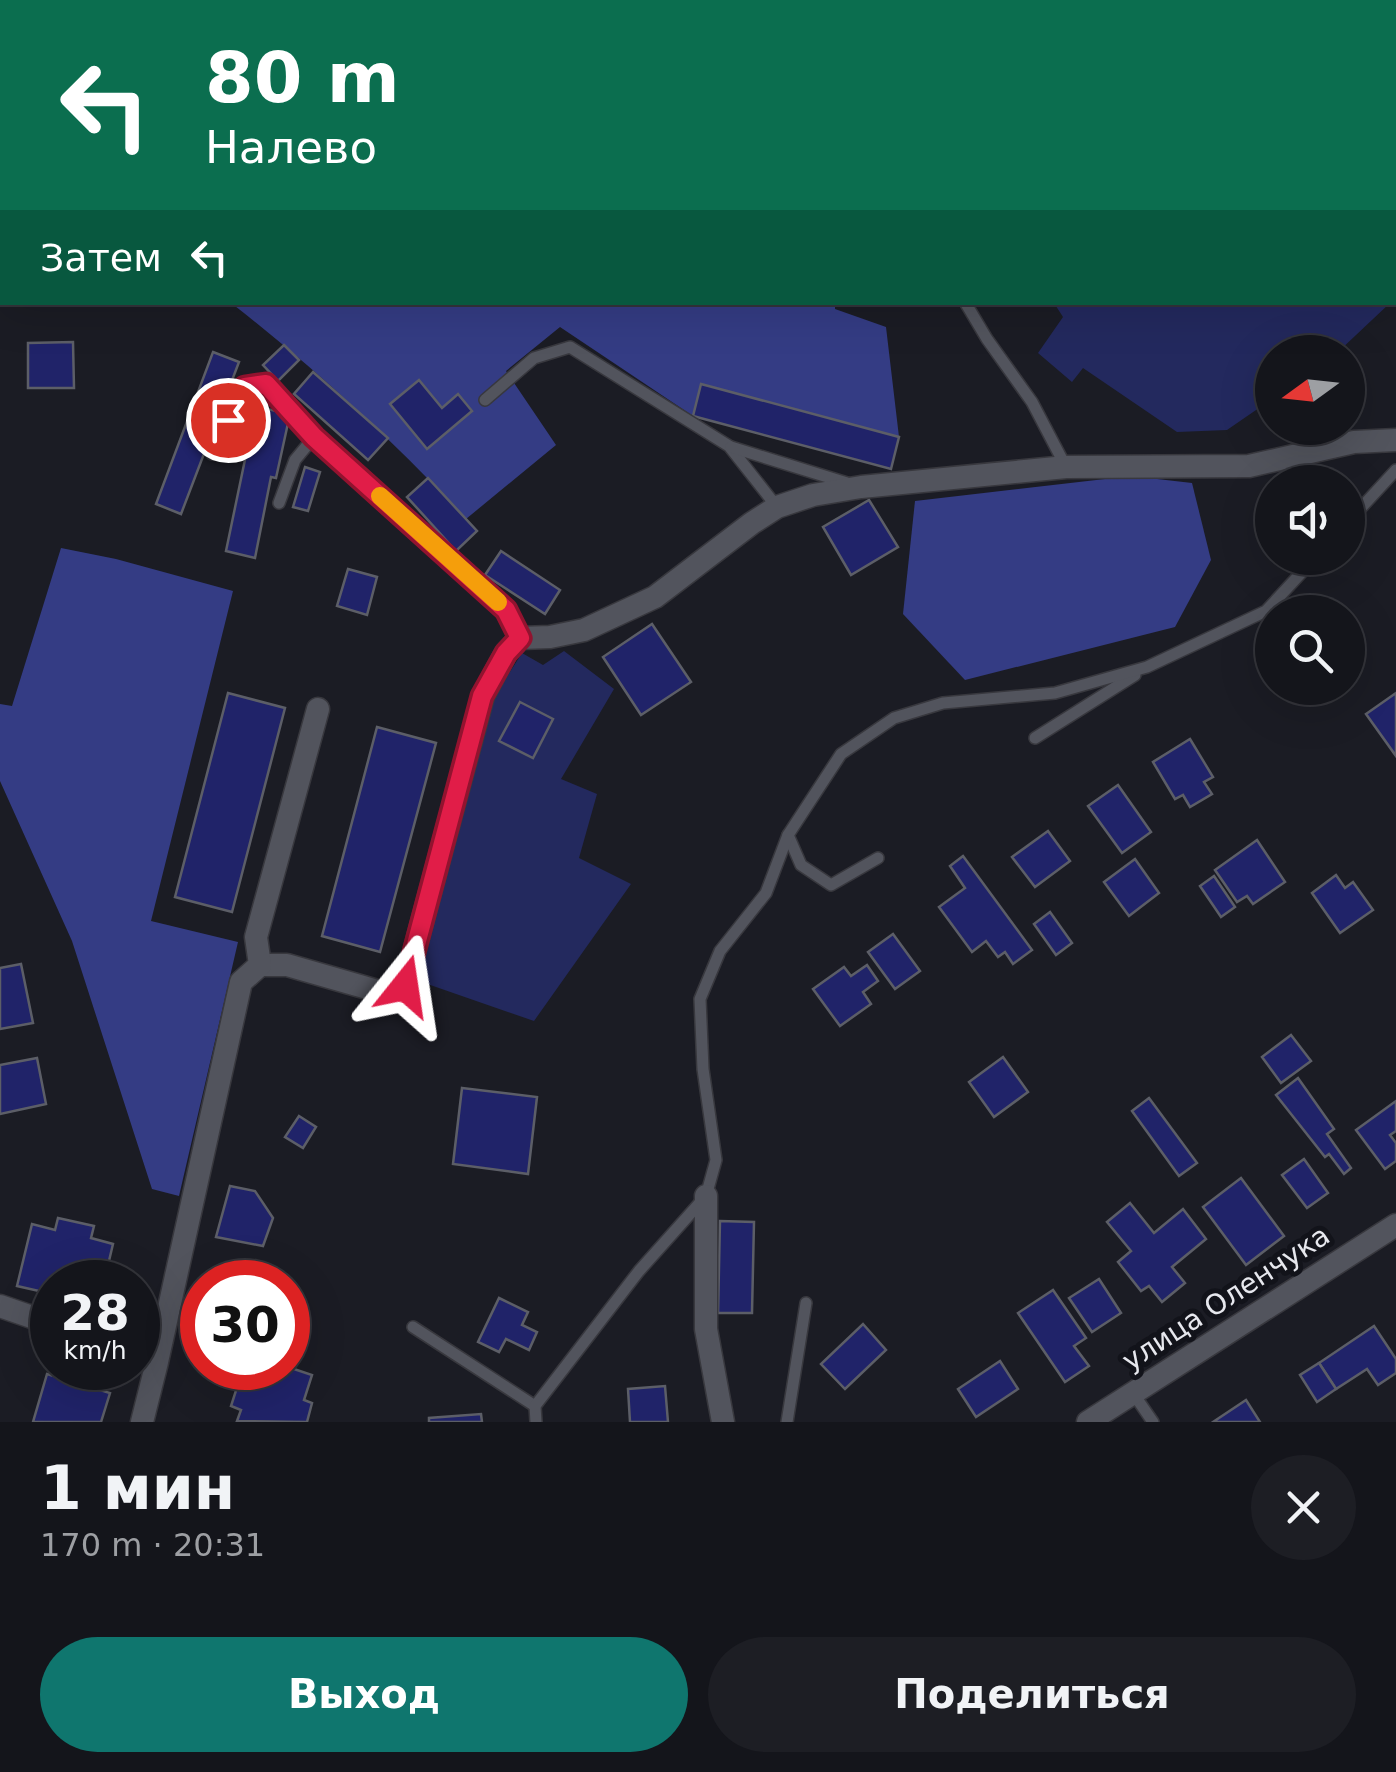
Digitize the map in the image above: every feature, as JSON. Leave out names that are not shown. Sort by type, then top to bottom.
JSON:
[{"type":"street","points":[[160,1307],[241,982],[260,965],[287,965],[388,994],[405,986],[482,696],[506,653],[520,638],[584,630],[655,598],[752,523],[813,495],[1066,467],[1249,466],[1354,442],[1396,440]]},
{"type":"street","points":[[260,965],[256,936],[318,709]]},
{"type":"street","points":[[706,1196],[706,1330],[723,1422]]},
{"type":"street","name":"улица Оленчука","points":[[1088,1422],[1396,1225]]},
{"type":"street","points":[[0,1306],[30,1316]]},
{"type":"street","points":[[142,1422],[145,1390]]},
{"type":"lane","points":[[967,305],[1032,402],[1066,467]]},
{"type":"lane","points":[[486,400],[534,358],[570,348],[729,446],[861,487]]},
{"type":"lane","points":[[212,454],[245,387],[266,384],[314,437],[506,610],[520,638]]},
{"type":"lane","points":[[278,503],[295,460],[314,437]]},
{"type":"lane","points":[[729,446],[778,508]]},
{"type":"lane","points":[[1365,504],[1396,470]]},
{"type":"lane","points":[[1035,738],[1147,667],[1266,610],[1299,575]]},
{"type":"lane","points":[[536,1422],[535,1406],[639,1270],[706,1196],[716,1160],[700,999],[720,951],[766,894],[788,835],[841,754],[894,718],[943,703],[1054,693],[1147,667]]},
{"type":"lane","points":[[788,835],[801,865],[830,886],[878,858]]},
{"type":"lane","points":[[786,1422],[806,1303]]},
{"type":"lane","points":[[412,1326],[535,1406]]},
{"type":"lane","points":[[1133,1393],[1152,1422]]},
{"type":"shaded area","points":[[835,305],[835,309],[886,327],[899,437],[701,385],[693,416],[560,327],[506,371],[556,445],[466,519],[355,408],[235,306]]},
{"type":"shaded area","points":[[1055,305],[1388,305],[1356,335],[1255,335],[1255,411],[1227,430],[1177,432],[1083,368],[1072,382],[1038,353],[1063,317]]},
{"type":"shaded area","points":[[1131,476],[1192,483],[1211,560],[1175,627],[965,680],[903,614],[915,501]]},
{"type":"shaded area","points":[[61,548],[233,591],[151,921],[238,942],[179,1196],[152,1189],[72,941],[0,781],[0,704],[12,706]]},
{"type":"shaded area","points":[[564,651],[614,689],[561,779],[597,794],[579,858],[631,884],[534,1021],[413,979],[489,705],[522,653],[543,665]]},
{"type":"building","points":[[73,342],[74,388],[28,388],[28,343]]},
{"type":"building","points":[[284,345],[299,360],[278,381],[263,365]]},
{"type":"building","points":[[213,352],[239,362],[181,514],[156,504]]},
{"type":"building","points":[[313,372],[388,438],[368,460],[294,394]]},
{"type":"building","points":[[419,380],[442,408],[458,394],[472,411],[427,449],[390,404]]},
{"type":"building","points":[[701,384],[899,437],[891,469],[693,416]]},
{"type":"building","points":[[258,407],[290,414],[276,478],[271,477],[255,558],[226,551],[247,450],[240,449],[245,423],[254,425]]},
{"type":"building","points":[[305,467],[320,472],[308,511],[293,507]]},
{"type":"building","points":[[428,478],[477,531],[456,551],[407,497]]},
{"type":"building","points":[[869,500],[898,547],[851,575],[823,527]]},
{"type":"building","points":[[501,551],[560,590],[545,614],[485,575]]},
{"type":"building","points":[[348,569],[377,577],[367,615],[337,606]]},
{"type":"building","points":[[652,624],[691,682],[641,715],[603,657]]},
{"type":"building","points":[[228,693],[285,708],[232,912],[175,897]]},
{"type":"building","points":[[1396,693],[1396,756],[1366,714]]},
{"type":"building","points":[[520,702],[553,719],[533,758],[499,741]]},
{"type":"building","points":[[377,727],[436,743],[380,952],[322,936]]},
{"type":"building","points":[[1190,739],[1213,777],[1204,782],[1212,794],[1190,807],[1183,795],[1175,799],[1153,762]]},
{"type":"building","points":[[1118,785],[1151,832],[1122,853],[1088,806]]},
{"type":"building","points":[[1048,831],[1070,861],[1035,887],[1012,857]]},
{"type":"building","points":[[1257,840],[1285,882],[1253,904],[1247,896],[1237,902],[1215,870]]},
{"type":"building","points":[[963,856],[1032,950],[1013,964],[1005,952],[998,957],[986,941],[972,952],[939,907],[965,888],[950,866]]},
{"type":"building","points":[[1135,859],[1159,893],[1129,916],[1104,882]]},
{"type":"building","points":[[1336,875],[1345,888],[1353,882],[1373,910],[1340,933],[1312,893]]},
{"type":"building","points":[[1214,876],[1235,907],[1221,917],[1200,886]]},
{"type":"building","points":[[1050,912],[1072,943],[1056,955],[1034,924]]},
{"type":"building","points":[[893,934],[920,971],[895,989],[868,952]]},
{"type":"building","points":[[21,964],[33,1023],[0,1029],[0,968]]},
{"type":"building","points":[[867,965],[878,981],[863,992],[871,1004],[840,1026],[813,989],[844,967],[851,976]]},
{"type":"building","points":[[1291,1035],[1311,1061],[1281,1083],[1262,1057]]},
{"type":"building","points":[[1003,1057],[1028,1092],[994,1117],[969,1082]]},
{"type":"building","points":[[37,1058],[46,1104],[0,1114],[0,1065]]},
{"type":"building","points":[[1298,1078],[1334,1129],[1327,1134],[1351,1168],[1344,1174],[1329,1154],[1325,1157],[1276,1095]]},
{"type":"building","points":[[462,1088],[537,1097],[528,1174],[453,1164]]},
{"type":"building","points":[[1149,1098],[1197,1163],[1179,1176],[1132,1111]]},
{"type":"building","points":[[1396,1101],[1396,1131],[1390,1135],[1396,1143],[1396,1161],[1385,1169],[1356,1130]]},
{"type":"building","points":[[299,1116],[316,1127],[303,1148],[285,1137]]},
{"type":"building","points":[[1304,1159],[1328,1193],[1307,1208],[1282,1175]]},
{"type":"building","points":[[1241,1178],[1284,1236],[1246,1265],[1203,1207]]},
{"type":"building","points":[[230,1186],[255,1191],[273,1218],[263,1246],[216,1237]]},
{"type":"building","points":[[1130,1203],[1154,1233],[1183,1209],[1206,1239],[1172,1267],[1185,1283],[1162,1302],[1149,1286],[1141,1291],[1118,1262],[1131,1251],[1107,1222]]},
{"type":"building","points":[[58,1218],[94,1226],[91,1238],[113,1244],[109,1260],[30,1260],[30,1289],[17,1286],[32,1224],[55,1230]]},
{"type":"building","points":[[720,1221],[754,1222],[752,1313],[718,1313]]},
{"type":"building","points":[[1099,1279],[1121,1313],[1092,1332],[1069,1298]]},
{"type":"building","points":[[1053,1290],[1086,1338],[1074,1346],[1089,1366],[1065,1382],[1018,1313]]},
{"type":"building","points":[[499,1298],[528,1312],[522,1325],[537,1332],[529,1350],[506,1339],[499,1352],[478,1342]]},
{"type":"building","points":[[863,1324],[886,1350],[845,1389],[821,1364]]},
{"type":"building","points":[[1374,1326],[1396,1359],[1396,1373],[1378,1385],[1367,1369],[1336,1389],[1319,1363]]},
{"type":"building","points":[[1000,1361],[1018,1389],[976,1417],[958,1389]]},
{"type":"building","points":[[1319,1363],[1336,1389],[1317,1402],[1300,1375]]},
{"type":"building","points":[[665,1386],[668,1422],[630,1422],[628,1389]]},
{"type":"building","points":[[42,1390],[110,1393],[101,1422],[33,1422]]},
{"type":"building","points":[[236,1390],[307,1390],[304,1400],[312,1403],[307,1422],[237,1421],[241,1410],[231,1406]]},
{"type":"building","points":[[1246,1400],[1260,1422],[1213,1422]]},
{"type":"building","points":[[481,1414],[482,1422],[429,1422],[429,1418]]},
{"type":"slow traffic","points":[[380,496],[498,602]]},
{"type":"route","points":[[228,420],[245,387],[266,384],[314,437],[506,610],[520,638],[506,653],[482,696],[405,986]]}]
